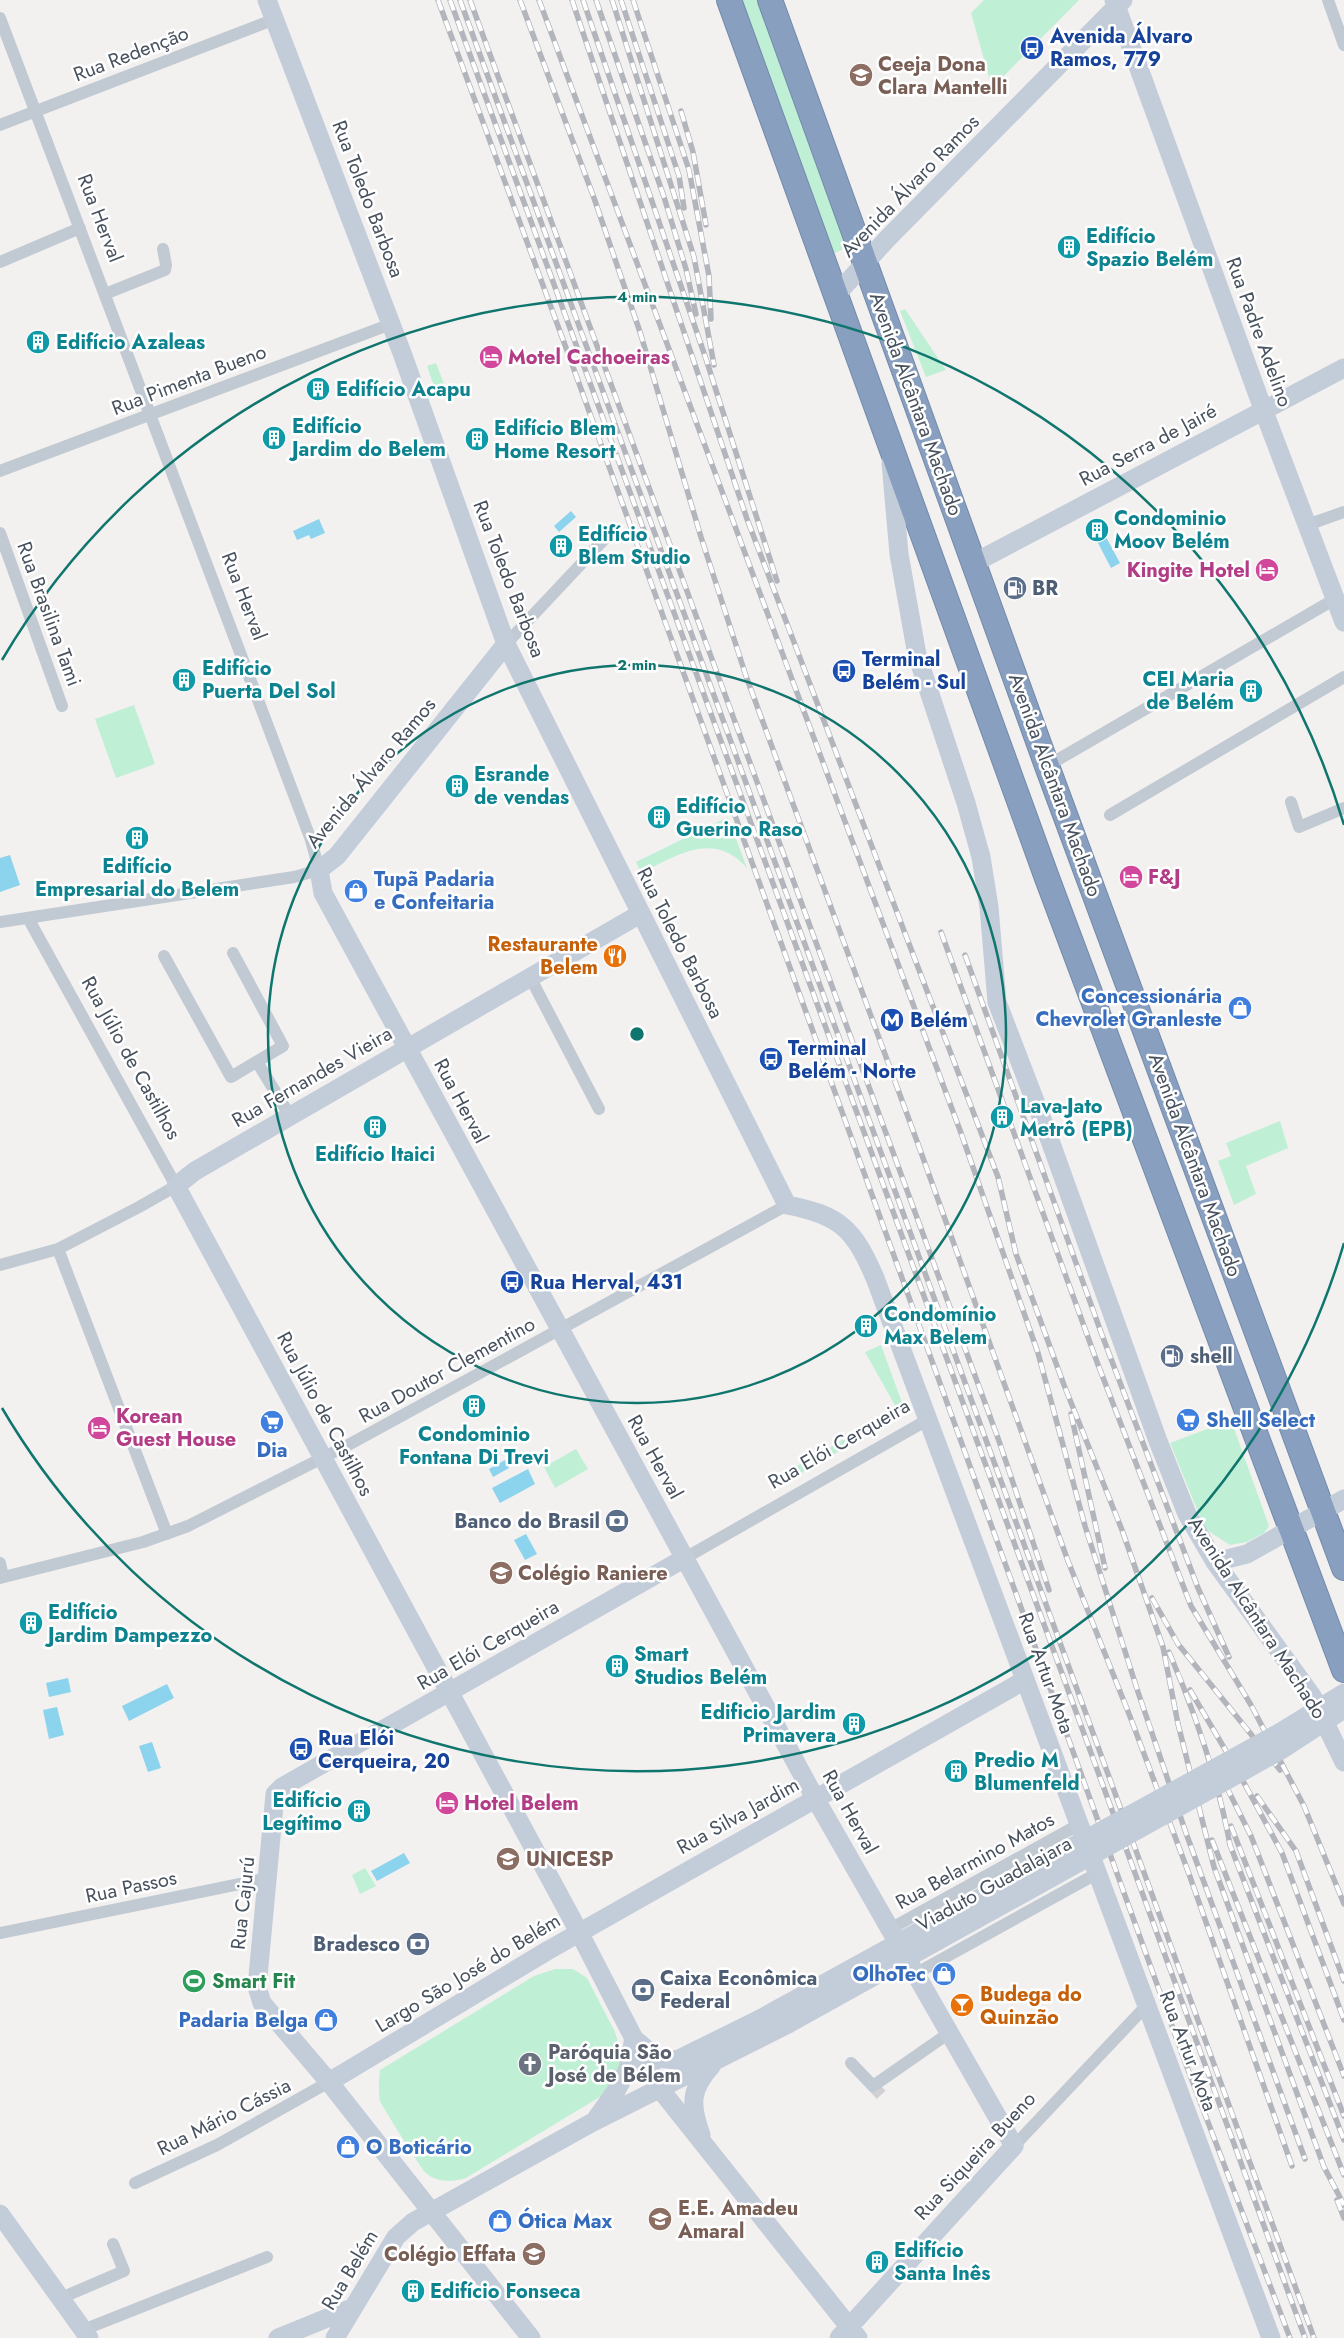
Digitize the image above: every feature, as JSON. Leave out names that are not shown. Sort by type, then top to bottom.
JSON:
[{"type":"highway","name":"Avenida Alcântara Machado","points":[[729,0],[835,296],[889,437],[1047,878],[1344,1670]]},
{"type":"highway","name":"Avenida Alcântara Machado","points":[[770,0],[1047,766],[1344,1568]]},
{"type":"street","name":"Rua Toledo Barbosa","points":[[268,0],[391,324],[506,644],[786,1205]]},
{"type":"street","points":[[1328,0],[1344,45]]},
{"type":"street","name":"Avenida Álvaro Ramos","points":[[835,296],[1118,2]]},
{"type":"street","name":"Rua Padre Adelino","points":[[1118,2],[1263,409],[1344,622]]},
{"type":"street","name":"Rua Herval","points":[[0,18],[307,831],[319,870],[323,893],[816,1798],[1014,2146]]},
{"type":"street","name":"Rua Redenção","points":[[0,124],[275,20]]},
{"type":"street","points":[[0,262],[80,228]]},
{"type":"street","points":[[105,294],[165,270],[163,249]]},
{"type":"street","name":"Rua Pimenta Bueno","points":[[0,471],[391,324]]},
{"type":"street","name":"Rua Serra de Jairé","points":[[974,563],[1344,368]]},
{"type":"street","name":"Avenida Alcântara Machado","points":[[889,437],[899,554],[908,611],[928,691],[966,803],[981,857],[989,907],[997,1002],[1048,1134],[1187,1514],[1215,1562],[1312,1696],[1344,1762]]},
{"type":"street","points":[[1308,525],[1344,512]]},
{"type":"street","name":"Avenida Álvaro Ramos","points":[[0,922],[294,877],[319,870],[337,856],[506,644],[613,530]]},
{"type":"street","name":"Rua Brasilina Tami","points":[[0,533],[62,706]]},
{"type":"street","points":[[1047,766],[1335,599]]},
{"type":"street","points":[[1110,815],[1344,677]]},
{"type":"street","points":[[1291,802],[1299,826],[1344,808]]},
{"type":"street","name":"Rua Fernandes Vieira","points":[[0,1265],[58,1249],[123,1216],[176,1186],[195,1171],[640,914]]},
{"type":"street","name":"Rua Júlio de Castilhos","points":[[28,918],[176,1186],[579,1932]]},
{"type":"street","points":[[164,956],[228,1076],[232,1077],[282,1048],[283,1045],[233,953]]},
{"type":"street","points":[[530,977],[599,1109]]},
{"type":"street","points":[[257,1062],[290,1116]]},
{"type":"street","name":"Rua Doutor Clementino","points":[[2,1577],[143,1542],[188,1526],[323,1458],[786,1205]]},
{"type":"street","name":"Rua Artur Mota","points":[[786,1205],[809,1210],[838,1221],[857,1242],[875,1278],[929,1419],[1096,1874],[1271,2338]]},
{"type":"street","points":[[58,1249],[167,1534]]},
{"type":"street","name":"Rua Elói Cerqueira","points":[[277,1792],[929,1419]]},
{"type":"street","points":[[1215,1562],[1247,1554],[1344,1499]]},
{"type":"street","points":[[0,1563],[2,1577]]},
{"type":"street","name":"Rua Silva Jardim","points":[[579,1932],[1025,1680]]},
{"type":"street","name":"Viaduto Guadalajara","points":[[660,2089],[713,2053],[1279,1733],[1344,1693]]},
{"type":"street","name":"Viaduto Guadalajara","points":[[672,2060],[713,2053],[796,2020],[1273,1755],[1344,1709]]},
{"type":"street","name":"Rua Cajurú","points":[[277,1792],[257,1987],[258,1994],[262,2002],[329,2082]]},
{"type":"street","name":"Rua Belarmino Matos","points":[[890,1929],[1078,1825]]},
{"type":"street","points":[[915,1974],[1096,1874]]},
{"type":"street","name":"Rua Passos","points":[[0,1933],[269,1878]]},
{"type":"street","name":"Largo São José do Belém","points":[[329,2082],[579,1932],[660,2089]]},
{"type":"street","name":"Rua Siqueira Bueno","points":[[849,2334],[1014,2146],[1147,2006]]},
{"type":"street","points":[[851,2063],[873,2086],[949,2033]]},
{"type":"street","points":[[593,2122],[616,2092],[628,2069],[634,2038]]},
{"type":"street","name":"Largo São José do Belém","points":[[634,2038],[657,2058],[672,2060]]},
{"type":"street","points":[[707,2150],[694,2118],[693,2102],[695,2090],[713,2053]]},
{"type":"street","points":[[329,2082],[531,2338]]},
{"type":"street","name":"Rua Mário Cássia","points":[[135,2183],[217,2145],[329,2082]]},
{"type":"street","points":[[430,2212],[593,2122],[660,2089],[849,2334]]},
{"type":"street","name":"Rua Belém","points":[[335,2338],[396,2237],[413,2222],[430,2212]]},
{"type":"street","points":[[0,2214],[86,2334],[267,2257]]},
{"type":"street","points":[[61,2298],[124,2271],[114,2244]]},
{"type":"street","points":[[292,2336],[352,2308]]},
{"type":"green space","points":[[739,0],[759,0],[848,247],[830,255]]},
{"type":"green space","points":[[984,0],[1079,0],[992,88],[971,13]]},
{"type":"green space","points":[[905,309],[946,370],[926,377],[900,311]]},
{"type":"green space","points":[[436,363],[446,389],[436,392],[427,366]]},
{"type":"green space","points":[[134,705],[155,764],[116,778],[95,719]]},
{"type":"green space","points":[[728,817],[747,868],[722,850],[708,848],[682,853],[641,873],[636,862]]},
{"type":"green space","points":[[1280,1121],[1288,1148],[1246,1166],[1256,1194],[1234,1205],[1218,1161],[1231,1156],[1226,1143]]},
{"type":"green space","points":[[881,1345],[904,1408],[901,1415],[781,1485],[776,1478],[897,1409],[865,1352]]},
{"type":"green space","points":[[1231,1420],[1269,1526],[1264,1533],[1247,1542],[1230,1545],[1205,1529],[1170,1443]]},
{"type":"green space","points":[[576,1449],[588,1469],[555,1488],[544,1467]]},
{"type":"green space","points":[[365,1868],[376,1886],[360,1894],[352,1875]]},
{"type":"green space","points":[[555,1969],[573,1969],[587,1978],[615,2032],[621,2052],[620,2070],[608,2092],[466,2178],[445,2181],[435,2179],[426,2173],[417,2161],[380,2101],[380,2070],[534,1976]]},
{"type":"water","points":[[571,511],[576,517],[559,532],[554,526]]},
{"type":"water","points":[[319,519],[325,533],[311,539],[309,535],[297,540],[293,531]]},
{"type":"water","points":[[1106,537],[1120,563],[1111,568],[1097,541]]},
{"type":"water","points":[[10,855],[20,885],[0,892],[0,858]]},
{"type":"water","points":[[505,1460],[509,1468],[493,1477],[489,1469]]},
{"type":"water","points":[[528,1469],[535,1484],[500,1503],[492,1488]]},
{"type":"water","points":[[526,1534],[537,1554],[525,1560],[514,1540]]},
{"type":"water","points":[[68,1678],[71,1692],[49,1697],[46,1683]]},
{"type":"water","points":[[167,1684],[174,1698],[129,1721],[122,1706]]},
{"type":"water","points":[[57,1707],[64,1735],[49,1739],[43,1710]]},
{"type":"water","points":[[152,1742],[161,1768],[148,1772],[139,1746]]},
{"type":"water","points":[[404,1853],[410,1863],[377,1881],[371,1871]]},
{"type":"tunnel","points":[[873,2086],[884,2098]]},
{"type":"railway","points":[[438,0],[576,375],[1184,2059],[1290,2338]]},
{"type":"railway","points":[[450,0],[1305,2338]]},
{"type":"railway","points":[[460,0],[1314,2338]]},
{"type":"railway","points":[[470,0],[999,1441],[1049,1590]]},
{"type":"railway","points":[[520,0],[594,198],[640,332],[701,537],[746,676],[918,1144],[1068,1561],[1131,1719],[1189,1874],[1292,2166]]},
{"type":"railway","points":[[539,0],[961,1133],[1038,1353],[1085,1526],[1138,1692],[1186,1833],[1305,2159]]},
{"type":"railway","points":[[572,0],[747,519],[998,1177],[1016,1254],[1064,1385],[1122,1530],[1163,1647],[1178,1724],[1214,1867],[1324,2167],[1344,2205]]},
{"type":"railway","points":[[583,0],[706,359],[777,581]]},
{"type":"railway","points":[[596,0],[664,197],[686,269],[696,314]]},
{"type":"railway","points":[[612,0],[694,257],[714,365]]},
{"type":"railway","points":[[621,0],[679,176],[684,208]]},
{"type":"railway","points":[[633,0],[689,170],[709,276],[711,319]]},
{"type":"railway","points":[[681,111],[693,152],[706,225]]},
{"type":"railway","points":[[941,932],[1097,1362],[1191,1606],[1251,1705],[1304,1806],[1344,1904]]},
{"type":"railway","points":[[965,955],[1102,1335],[1198,1588],[1229,1657]]},
{"type":"railway","points":[[1071,1414],[1105,1568]]},
{"type":"railway","points":[[1152,1598],[1178,1644],[1280,1770]]},
{"type":"railway","points":[[1169,1652],[1188,1699],[1213,1772],[1230,1845],[1344,2140]]},
{"type":"railway","points":[[1190,1690],[1236,1768],[1282,1853],[1344,2020]]},
{"type":"railway","points":[[1216,1766],[1251,1836],[1344,2076]]},
{"type":"railway","points":[[1257,1796],[1296,1851],[1344,1981]]},
{"type":"railway","points":[[1231,1826],[1344,2116]]},
{"type":"railway","points":[[1212,1840],[1344,2175]]},
{"type":"railway","points":[[1337,2200],[1344,2218]]},
{"type":"place","name":"Avenida Álvaro Ramos, 779","points":[[1032,48]]},
{"type":"place","name":"Ceeja Dona Clara Mantelli","points":[[861,75]]},
{"type":"place","name":"Edifício Spazio Belém","points":[[1069,247]]},
{"type":"place","name":"Edifício Azaleas","points":[[38,342]]},
{"type":"place","name":"Motel Cachoeiras","points":[[491,357]]},
{"type":"place","name":"Edifício Acapu","points":[[318,389]]},
{"type":"place","name":"Edifício Jardim do Belem","points":[[274,438]]},
{"type":"place","name":"Edifício Blem Home Resort","points":[[477,439]]},
{"type":"place","name":"Condominio Moov Belém","points":[[1097,530]]},
{"type":"place","name":"Edifício Blem Studio","points":[[561,546]]},
{"type":"place","name":"Kingite Hotel","points":[[1267,570]]},
{"type":"place","name":"BR","points":[[1015,588]]},
{"type":"place","name":"Terminal Belém - Sul","points":[[844,671]]},
{"type":"place","name":"Edifício Puerta Del Sol","points":[[184,680]]},
{"type":"place","name":"CEI Maria de Belém","points":[[1251,691]]},
{"type":"place","name":"Esrande de vendas","points":[[457,786]]},
{"type":"place","name":"Edifício Guerino Raso","points":[[659,817]]},
{"type":"place","name":"Edifício Empresarial do Belem","points":[[137,838]]},
{"type":"place","name":"F&J","points":[[1131,877]]},
{"type":"place","name":"Tupã Padaria e Confeitaria","points":[[356,891]]},
{"type":"place","name":"Restaurante Belem","points":[[615,956]]},
{"type":"place","name":"Concessionária Chevrolet Granleste","points":[[1240,1008]]},
{"type":"place","name":"Belém","points":[[892,1020]]},
{"type":"place","name":"Terminal Belém - Norte","points":[[771,1059]]},
{"type":"place","name":"Lava-Jato Metrô (EPB)","points":[[1002,1117]]},
{"type":"place","name":"Edifício Itaici","points":[[375,1127]]},
{"type":"place","name":"Rua Herval, 431","points":[[512,1282]]},
{"type":"place","name":"Condomínio Max Belem","points":[[866,1326]]},
{"type":"place","name":"shell","points":[[1172,1356]]},
{"type":"place","name":"Condominio Fontana Di Trevi","points":[[474,1406]]},
{"type":"place","name":"Shell Select","points":[[1188,1420]]},
{"type":"place","name":"Dia","points":[[272,1422]]},
{"type":"place","name":"Korean Guest House","points":[[99,1428]]},
{"type":"place","name":"Banco do Brasil","points":[[617,1521]]},
{"type":"place","name":"Colégio Raniere","points":[[501,1573]]},
{"type":"place","name":"Edifício Jardim Dampezzo","points":[[31,1623]]},
{"type":"place","name":"Smart Studios Belém","points":[[617,1666]]},
{"type":"place","name":"Edificio Jardim Primavera","points":[[854,1724]]},
{"type":"place","name":"Rua Elói Cerqueira, 20","points":[[301,1749]]},
{"type":"place","name":"Predio M Blumenfeld","points":[[956,1771]]},
{"type":"place","name":"Hotel Belem","points":[[447,1803]]},
{"type":"place","name":"Edifício Legítimo","points":[[359,1811]]},
{"type":"place","name":"UNICESP","points":[[508,1859]]},
{"type":"place","name":"Bradesco","points":[[418,1944]]},
{"type":"place","name":"OlhoTec","points":[[944,1974]]},
{"type":"place","name":"Smart Fit","points":[[194,1981]]},
{"type":"place","name":"Caixa Econômica Federal","points":[[643,1990]]},
{"type":"place","name":"Budega do Quinzão","points":[[962,2005]]},
{"type":"place","name":"Padaria Belga","points":[[326,2020]]},
{"type":"place","name":"Paróquia São José de Bélem","points":[[530,2064]]},
{"type":"place","name":"O Boticário","points":[[348,2147]]},
{"type":"place","name":"E.E. Amadeu Amaral","points":[[660,2219]]},
{"type":"place","name":"Ótica Max","points":[[500,2221]]},
{"type":"place","name":"Colégio Effata","points":[[534,2254]]},
{"type":"place","name":"Edifício Santa Inês","points":[[877,2262]]},
{"type":"place","name":"Edifício Fonseca","points":[[413,2291]]}]
